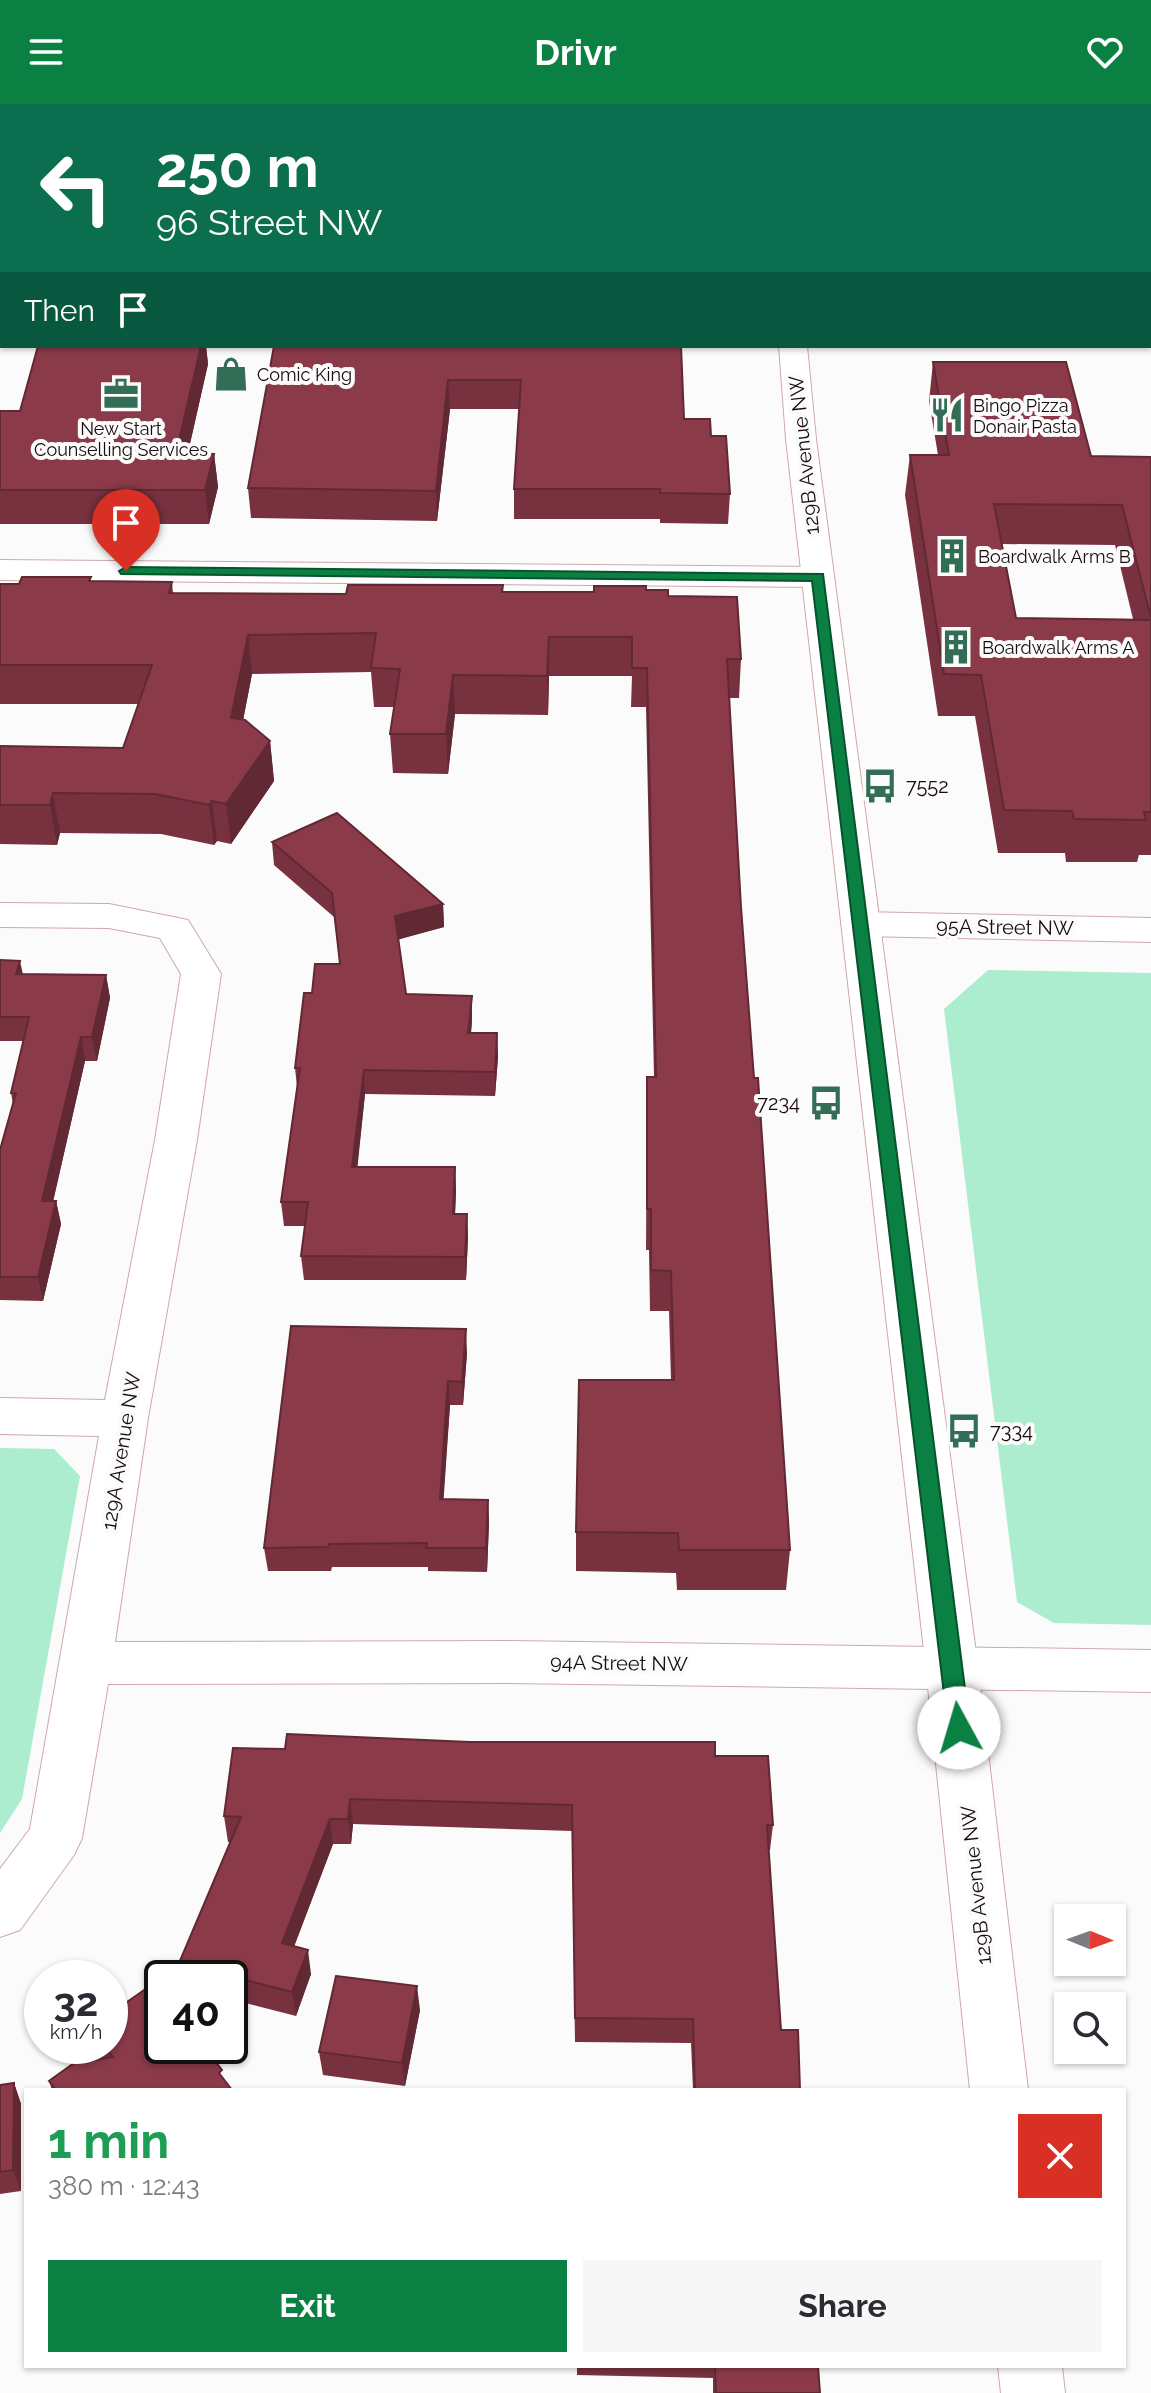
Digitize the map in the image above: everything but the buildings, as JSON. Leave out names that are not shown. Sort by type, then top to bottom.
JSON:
[{"type":"street","name":"129B Avenue NW","points":[[793,348],[818,577],[952,1668],[999,2088]]},
{"type":"street","points":[[0,570],[818,577]]},
{"type":"street","name":"129A Avenue NW","points":[[0,915],[109,916],[174,929],[201,974],[176,1140],[125,1418],[55,1838],[0,1912]]},
{"type":"street","name":"95A Street NW","points":[[860,924],[1151,930]]},
{"type":"street","points":[[0,1416],[125,1418]]},
{"type":"street","name":"94A Street NW","points":[[86,1663],[508,1662],[1151,1671]]},
{"type":"street","points":[[1030,2368],[1033,2393]]},
{"type":"green space","points":[[988,970],[1151,973],[1151,1625],[1054,1623],[1017,1602],[944,1009]]},
{"type":"green space","points":[[0,1448],[54,1449],[80,1476],[22,1799],[0,1833]]},
{"type":"place","name":"Comic King","points":[[231,374]]},
{"type":"place","name":"New Start Counselling Services","points":[[121,394]]},
{"type":"place","name":"Bingo Pizza Donair Pasta","points":[[947,415]]},
{"type":"place","name":"Boardwalk Arms B","points":[[952,556]]},
{"type":"place","name":"Boardwalk Arms A","points":[[956,647]]},
{"type":"place","name":"7552","points":[[880,786]]},
{"type":"place","name":"7234","points":[[826,1103]]},
{"type":"place","name":"7334","points":[[964,1431]]},
{"type":"route","points":[[126,571],[818,577],[959,1728]]}]
